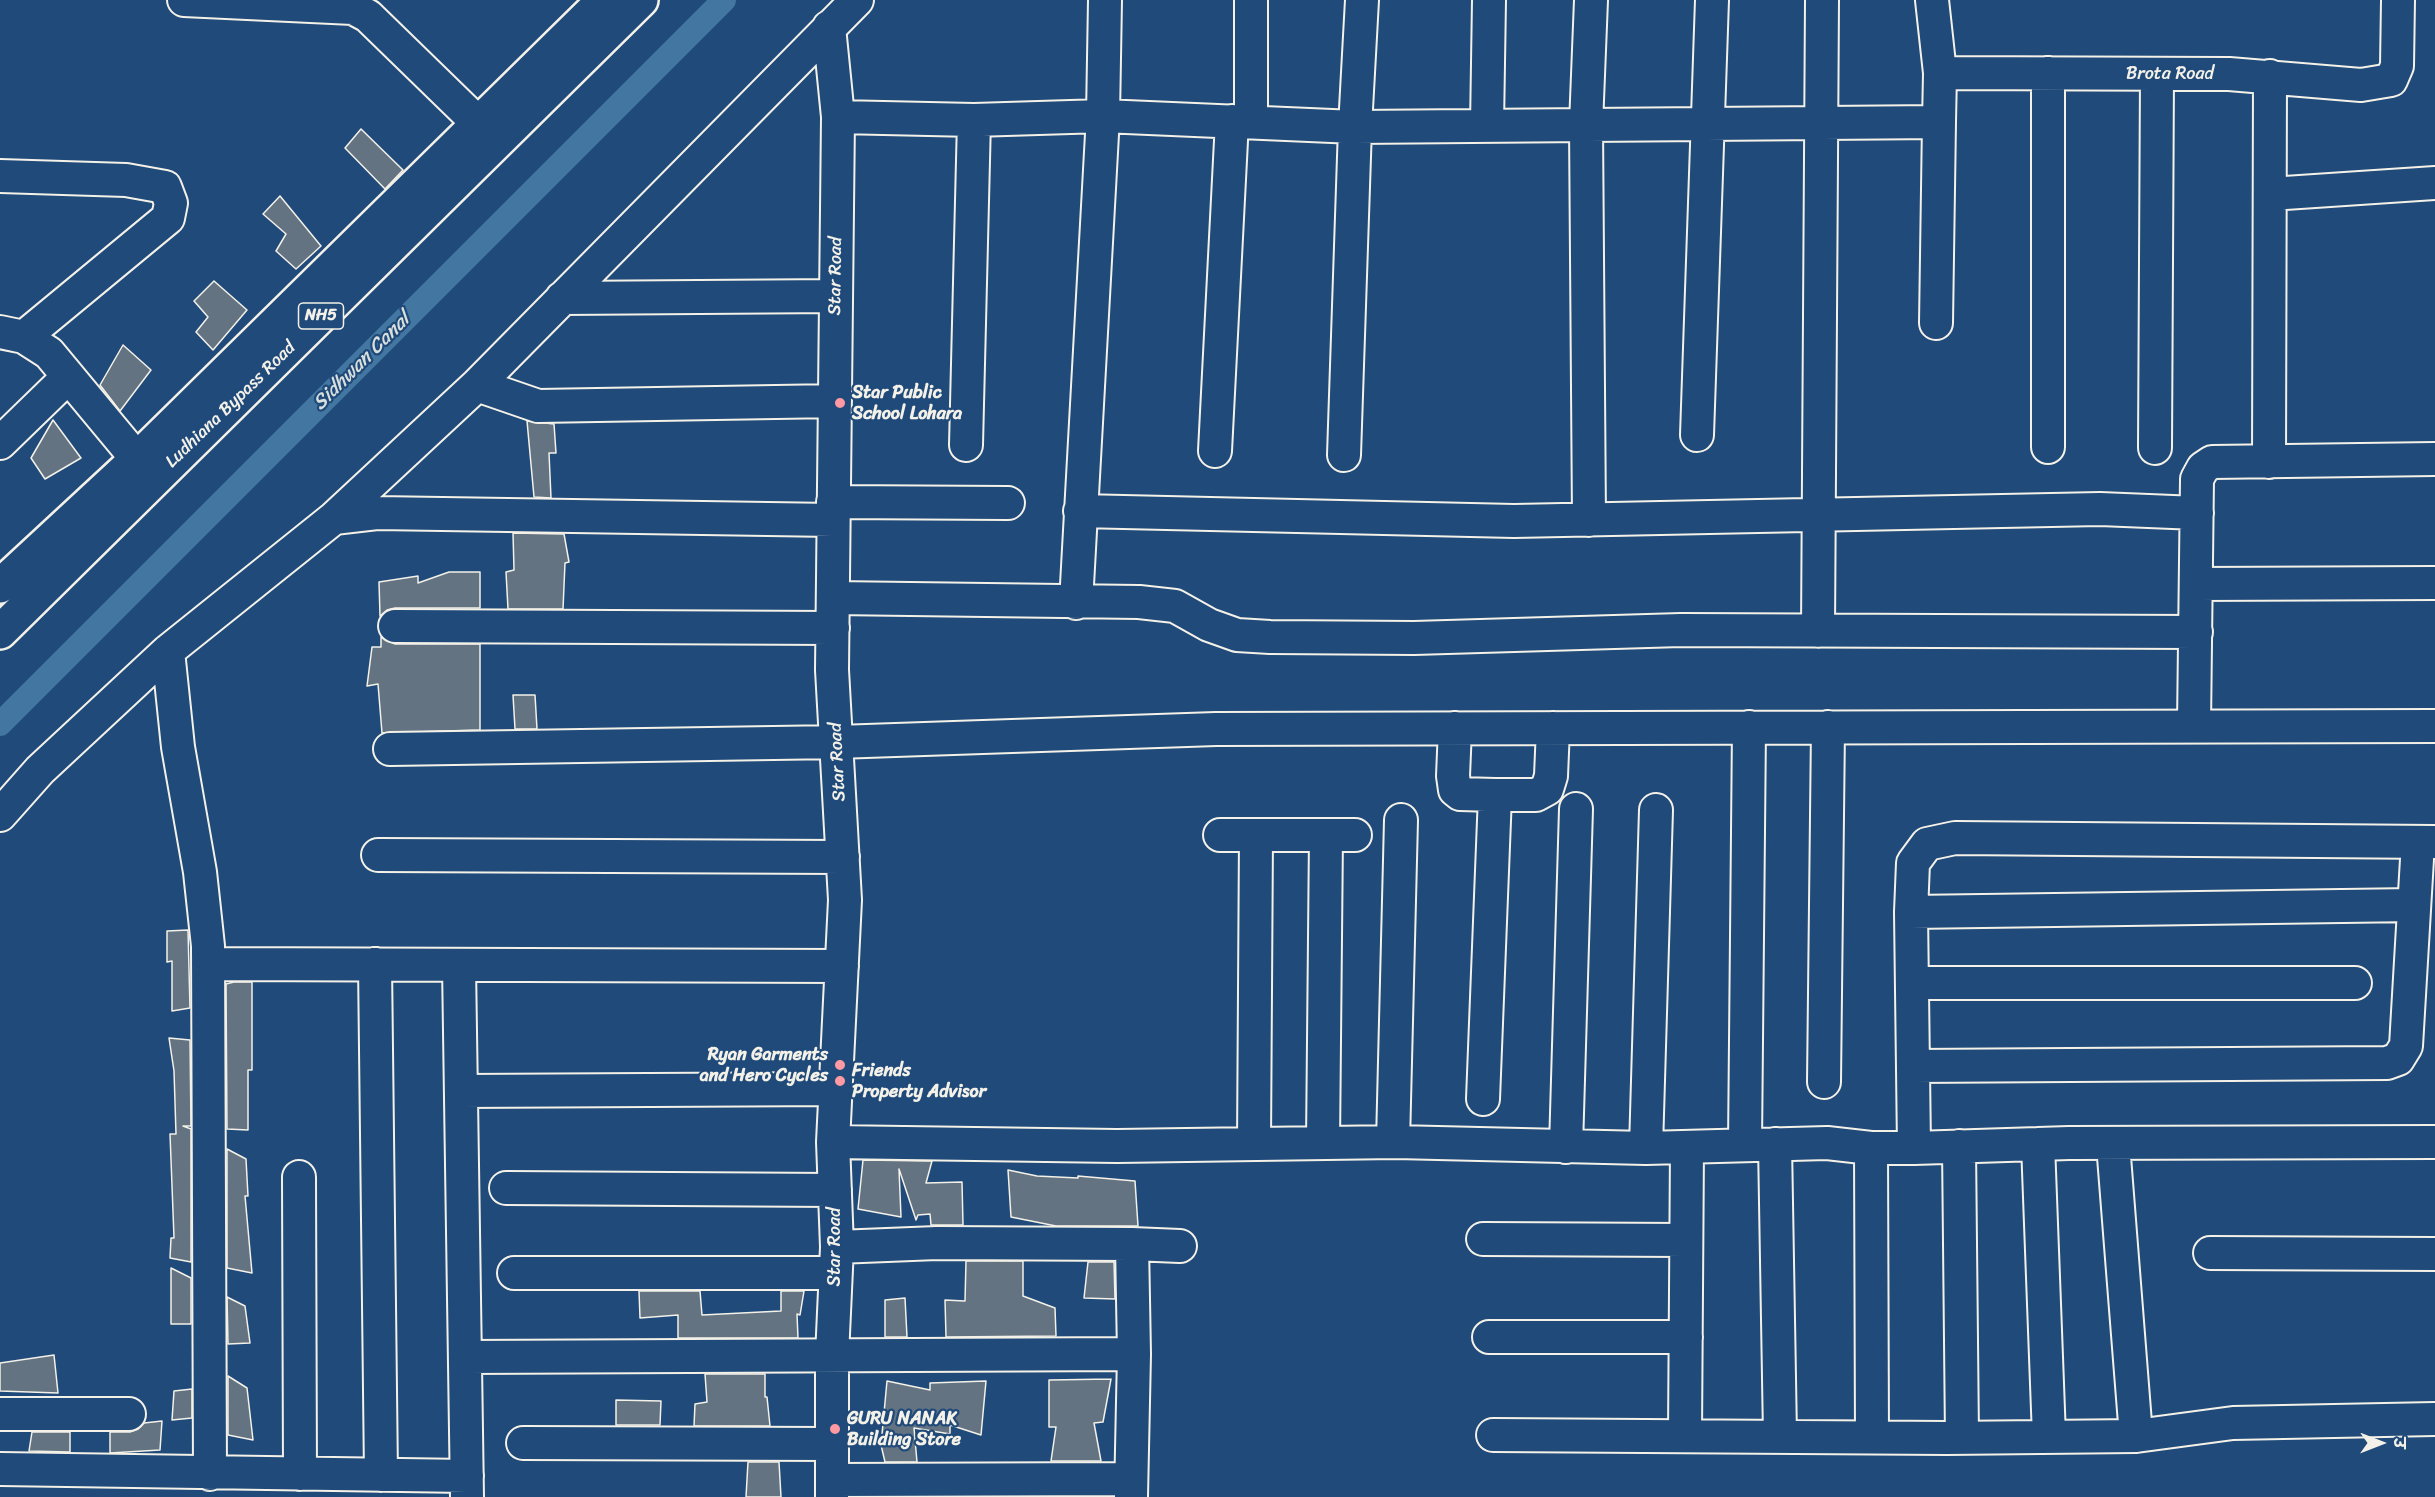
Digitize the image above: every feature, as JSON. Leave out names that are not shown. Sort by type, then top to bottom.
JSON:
[{"type":"highway","name":"Ludhiana Bypass Road","points":[[0,586],[137,459],[604,0]]},
{"type":"highway","name":"Ludhiana Bypass Road","points":[[0,632],[641,0]]},
{"type":"street","points":[[184,0],[353,4],[479,124]]},
{"type":"street","points":[[0,815],[40,770],[168,651],[334,518],[477,385],[857,0]]},
{"type":"street","points":[[1076,603],[1103,116],[1105,0]]},
{"type":"street","points":[[1215,451],[1251,0]]},
{"type":"street","points":[[1344,455],[1354,127],[1362,0]]},
{"type":"street","points":[[1487,126],[1489,0]]},
{"type":"street","points":[[1589,520],[1586,125],[1592,0]]},
{"type":"street","points":[[1697,435],[1712,0]]},
{"type":"street","points":[[1818,631],[1822,0]]},
{"type":"street","points":[[1932,0],[1940,73],[1936,323]]},
{"type":"street","name":"Brota Road","points":[[1940,73],[2270,76],[2378,85],[2391,80],[2397,66],[2398,0]]},
{"type":"street","name":"Star Road","points":[[829,27],[838,117],[832,670],[845,900],[833,1142],[836,1260],[832,1356],[832,1488]]},
{"type":"street","points":[[2048,73],[2048,447]]},
{"type":"street","points":[[2155,448],[2157,74]]},
{"type":"street","points":[[2269,462],[2270,76]]},
{"type":"street","points":[[838,117],[974,120],[1103,116],[1354,127],[1939,122]]},
{"type":"street","points":[[966,446],[974,120]]},
{"type":"street","points":[[0,176],[126,180],[165,187],[171,203],[168,218],[12,334],[49,353],[67,378],[137,459]]},
{"type":"street","points":[[2270,194],[2435,183]]},
{"type":"street","points":[[562,298],[836,296]]},
{"type":"street","points":[[0,443],[67,378]]},
{"type":"street","points":[[477,385],[538,406],[835,401]]},
{"type":"street","points":[[2194,725],[2197,479],[2203,468],[2212,462],[2435,459]]},
{"type":"street","points":[[334,518],[377,513],[833,511],[1008,503]]},
{"type":"street","points":[[1080,511],[1514,520],[2100,509],[2197,513]]},
{"type":"street","points":[[2197,585],[2435,583]]},
{"type":"street","points":[[395,626],[1139,602],[1175,606],[1209,625],[1237,634],[1270,637],[1414,638],[1681,630],[2196,632]]},
{"type":"street","points":[[168,651],[178,747],[200,872],[208,964],[190,1481]]},
{"type":"street","points":[[390,749],[837,742],[1216,729],[2435,726]]},
{"type":"street","points":[[1749,727],[1760,1145],[1780,1436]]},
{"type":"street","points":[[1824,1082],[1828,727]]},
{"type":"street","points":[[1455,728],[1453,776],[1455,790],[1460,794],[1495,795],[1536,795],[1547,789],[1551,776],[1553,728]]},
{"type":"street","points":[[1483,1099],[1495,795]]},
{"type":"street","points":[[1566,1147],[1576,808]]},
{"type":"street","points":[[1646,1148],[1656,810]]},
{"type":"street","points":[[1393,1142],[1401,820]]},
{"type":"street","points":[[1220,835],[1340,835],[1323,1143]]},
{"type":"street","points":[[1254,1144],[1256,835]]},
{"type":"street","points":[[1913,1066],[2387,1063],[2398,1059],[2406,1046],[2414,905],[2426,842],[1954,838],[1927,844],[1913,863],[1911,912],[1914,1148]]},
{"type":"street","points":[[378,855],[843,857]]},
{"type":"street","points":[[1911,912],[2414,905]]},
{"type":"street","points":[[208,964],[842,966]]},
{"type":"street","points":[[375,964],[381,1475]]},
{"type":"street","points":[[0,1469],[190,1481],[300,1474],[381,1475],[467,1486],[459,965]]},
{"type":"street","points":[[1912,983],[2355,983]]},
{"type":"street","points":[[462,1091],[836,1089]]},
{"type":"street","points":[[833,1142],[1117,1146],[1393,1142],[1646,1148],[1827,1143],[1871,1148],[1914,1148],[2038,1144],[2435,1142]]},
{"type":"street","points":[[2038,1144],[2049,1437]]},
{"type":"street","points":[[2113,1144],[2136,1436]]},
{"type":"street","points":[[1959,1146],[1962,1438]]},
{"type":"street","points":[[1685,1434],[1687,1147]]},
{"type":"street","points":[[1871,1148],[1872,1437]]},
{"type":"street","points":[[299,1177],[300,1474]]},
{"type":"street","points":[[507,1188],[835,1190]]},
{"type":"street","points":[[1483,1239],[1686,1240]]},
{"type":"street","points":[[514,1273],[836,1260],[937,1243],[1179,1246]]},
{"type":"street","points":[[832,1488],[1131,1488],[1134,1354],[1132,1244]]},
{"type":"street","points":[[2210,1253],[2435,1254]]},
{"type":"street","points":[[1489,1337],[1686,1337]]},
{"type":"street","points":[[466,1357],[1134,1354]]},
{"type":"street","points":[[0,1414],[129,1414]]},
{"type":"street","points":[[1493,1435],[1685,1434],[1962,1438],[2136,1436],[2234,1423],[2435,1419]]},
{"type":"street","points":[[523,1443],[832,1444]]},
{"type":"building","points":[[361,129],[403,170],[385,189],[345,148]]},
{"type":"building","points":[[280,196],[321,246],[296,269],[276,251],[286,234],[263,214]]},
{"type":"building","points":[[214,281],[247,310],[213,350],[196,332],[208,317],[194,301]]},
{"type":"building","points":[[123,345],[151,370],[120,411],[100,385]]},
{"type":"building","points":[[53,420],[81,458],[45,479],[31,458]]},
{"type":"building","points":[[527,421],[554,424],[556,453],[549,453],[551,498],[534,497]]},
{"type":"building","points":[[513,533],[564,534],[569,562],[565,563],[563,609],[508,609],[506,572],[514,570]]},
{"type":"building","points":[[449,572],[480,572],[480,608],[395,608],[387,610],[380,616],[379,582],[418,576],[418,583]]},
{"type":"building","points":[[381,637],[395,644],[480,644],[480,730],[382,733],[378,684],[367,686],[372,647],[381,647]]},
{"type":"building","points":[[513,695],[535,695],[537,729],[515,729]]},
{"type":"building","points":[[188,930],[190,1008],[172,1011],[172,961],[167,962],[167,931]]},
{"type":"building","points":[[252,982],[252,1070],[248,1070],[248,1130],[227,1129],[226,984]]},
{"type":"building","points":[[169,1038],[190,1040],[191,1126],[183,1126],[191,1129],[191,1262],[170,1258],[171,1238],[174,1238],[170,1134],[176,1134],[174,1071]]},
{"type":"building","points":[[227,1149],[246,1159],[248,1196],[245,1196],[252,1273],[227,1268]]},
{"type":"building","points":[[863,1160],[932,1161],[926,1183],[962,1182],[963,1225],[931,1225],[930,1214],[918,1215],[916,1220],[899,1169],[901,1217],[858,1209]]},
{"type":"building","points":[[1008,1170],[1037,1176],[1078,1178],[1078,1176],[1135,1181],[1138,1226],[1056,1226],[1011,1217]]},
{"type":"building","points":[[966,1261],[1023,1261],[1023,1296],[1055,1308],[1056,1336],[946,1337],[945,1300],[965,1301]]},
{"type":"building","points":[[1088,1262],[1114,1262],[1115,1299],[1084,1298]]},
{"type":"building","points":[[171,1268],[191,1278],[191,1324],[171,1324]]},
{"type":"building","points":[[639,1291],[700,1291],[702,1315],[781,1311],[781,1291],[804,1291],[800,1315],[797,1314],[798,1338],[678,1338],[678,1315],[640,1318]]},
{"type":"building","points":[[227,1297],[245,1306],[250,1343],[228,1344]]},
{"type":"building","points":[[905,1298],[907,1337],[885,1337],[885,1300]]},
{"type":"building","points":[[54,1355],[58,1393],[0,1391],[0,1363]]},
{"type":"building","points":[[705,1374],[765,1374],[765,1397],[767,1397],[770,1426],[694,1426],[695,1404],[707,1402]]},
{"type":"building","points":[[228,1376],[247,1388],[253,1440],[228,1435]]},
{"type":"building","points":[[1111,1379],[1103,1422],[1094,1423],[1101,1461],[1051,1461],[1056,1427],[1049,1427],[1049,1380]]},
{"type":"building","points":[[887,1381],[930,1390],[930,1383],[986,1381],[981,1435],[950,1425],[950,1434],[914,1428],[917,1462],[885,1462],[881,1445]]},
{"type":"building","points":[[192,1389],[192,1418],[172,1420],[174,1391]]},
{"type":"building","points":[[616,1400],[661,1401],[660,1425],[616,1425]]},
{"type":"building","points":[[162,1421],[160,1450],[110,1453],[110,1432],[130,1432],[138,1429],[144,1423]]},
{"type":"building","points":[[32,1432],[70,1432],[70,1452],[29,1451]]},
{"type":"building","points":[[748,1462],[779,1462],[781,1497],[746,1497]]},
{"type":"waterway","name":"Sidhwan Canal","points":[[0,724],[724,0]]},
{"type":"place","name":"Star Public School Lohara","points":[[840,403]]},
{"type":"place","name":"Ryan Garments and Hero Cycles","points":[[840,1065]]},
{"type":"place","name":"Friends Property Advisor","points":[[840,1081]]},
{"type":"place","name":"GURU NANAK Building Store","points":[[835,1429]]}]
